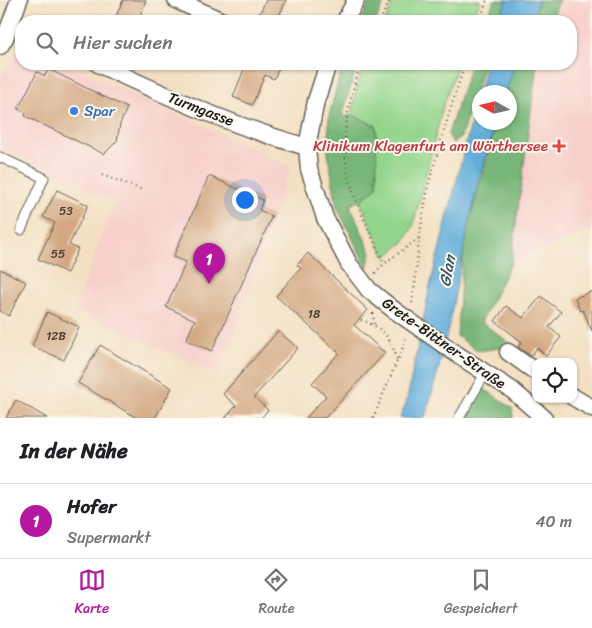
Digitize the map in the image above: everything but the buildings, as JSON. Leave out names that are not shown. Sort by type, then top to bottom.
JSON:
[{"type":"street","points":[[0,46],[19,0]]},
{"type":"street","points":[[176,0],[209,15]]},
{"type":"street","points":[[348,15],[356,0]]},
{"type":"street","name":"Turmgasse","points":[[111,70],[173,99],[255,130],[307,147]]},
{"type":"street","name":"Grete-Bittner-Straße","points":[[326,70],[316,101],[307,147],[309,169],[325,218],[349,264],[369,290],[394,310],[527,401],[544,418]]},
{"type":"street","points":[[508,352],[532,369]]},
{"type":"street","points":[[577,399],[592,408]]},
{"type":"lane","points":[[0,157],[44,178],[21,230]]},
{"type":"lane","points":[[459,418],[486,372]]},
{"type":"path","points":[[383,15],[390,0]]},
{"type":"path","points":[[482,15],[487,0]]},
{"type":"path","points":[[359,70],[352,88],[346,122],[345,146],[348,174],[356,199],[384,264]]},
{"type":"path","points":[[373,274],[419,238],[429,182],[463,70]]},
{"type":"path","points":[[102,176],[143,190]]},
{"type":"path","points":[[361,320],[374,324],[387,336],[394,348],[398,361]]},
{"type":"shaded area","name":"Klinikum Klagenfurt am Wörthersee","points":[[559,0],[592,0],[592,228],[511,263],[536,70],[577,70],[577,15],[553,15]]},
{"type":"shaded area","points":[[15,57],[15,70],[78,70],[291,166],[220,375],[74,310],[114,202],[0,146],[0,78]]},
{"type":"green space","points":[[370,0],[385,0],[379,15],[364,15]]},
{"type":"green space","points":[[394,0],[480,0],[475,15],[388,15]]},
{"type":"green space","points":[[494,0],[507,0],[501,15],[488,15]]},
{"type":"green space","points":[[539,0],[559,0],[553,15],[533,15]]},
{"type":"green space","points":[[341,70],[355,70],[342,117],[352,115],[376,125],[377,187],[361,200],[350,205],[371,253],[367,268],[337,207],[328,154],[329,115]]},
{"type":"green space","points":[[363,70],[456,70],[443,106],[413,226],[404,242],[385,257],[360,201],[377,187],[376,125],[352,116],[356,89]]},
{"type":"green space","points":[[469,70],[482,70],[477,85],[472,85],[472,102],[461,137],[453,143],[448,134]]},
{"type":"green space","points":[[513,70],[536,70],[511,263],[481,322],[514,346],[478,351],[457,336],[464,242],[494,130],[517,130],[517,85],[508,85]]},
{"type":"green space","points":[[483,388],[512,408],[513,418],[466,418]]},
{"type":"water","points":[[507,0],[539,0],[533,15],[501,15]]},
{"type":"water","points":[[484,70],[513,70],[508,85],[481,85]]},
{"type":"water","name":"Glan","points":[[472,120],[472,130],[494,130],[474,199],[443,352],[425,418],[400,418],[406,404],[430,286]]},
{"type":"place","name":"Spar","points":[[74,111]]},
{"type":"place","name":"Klinikum Klagenfurt am Wörthersee","points":[[559,146]]},
{"type":"place","name":"Hofer","points":[[209,284]]}]
